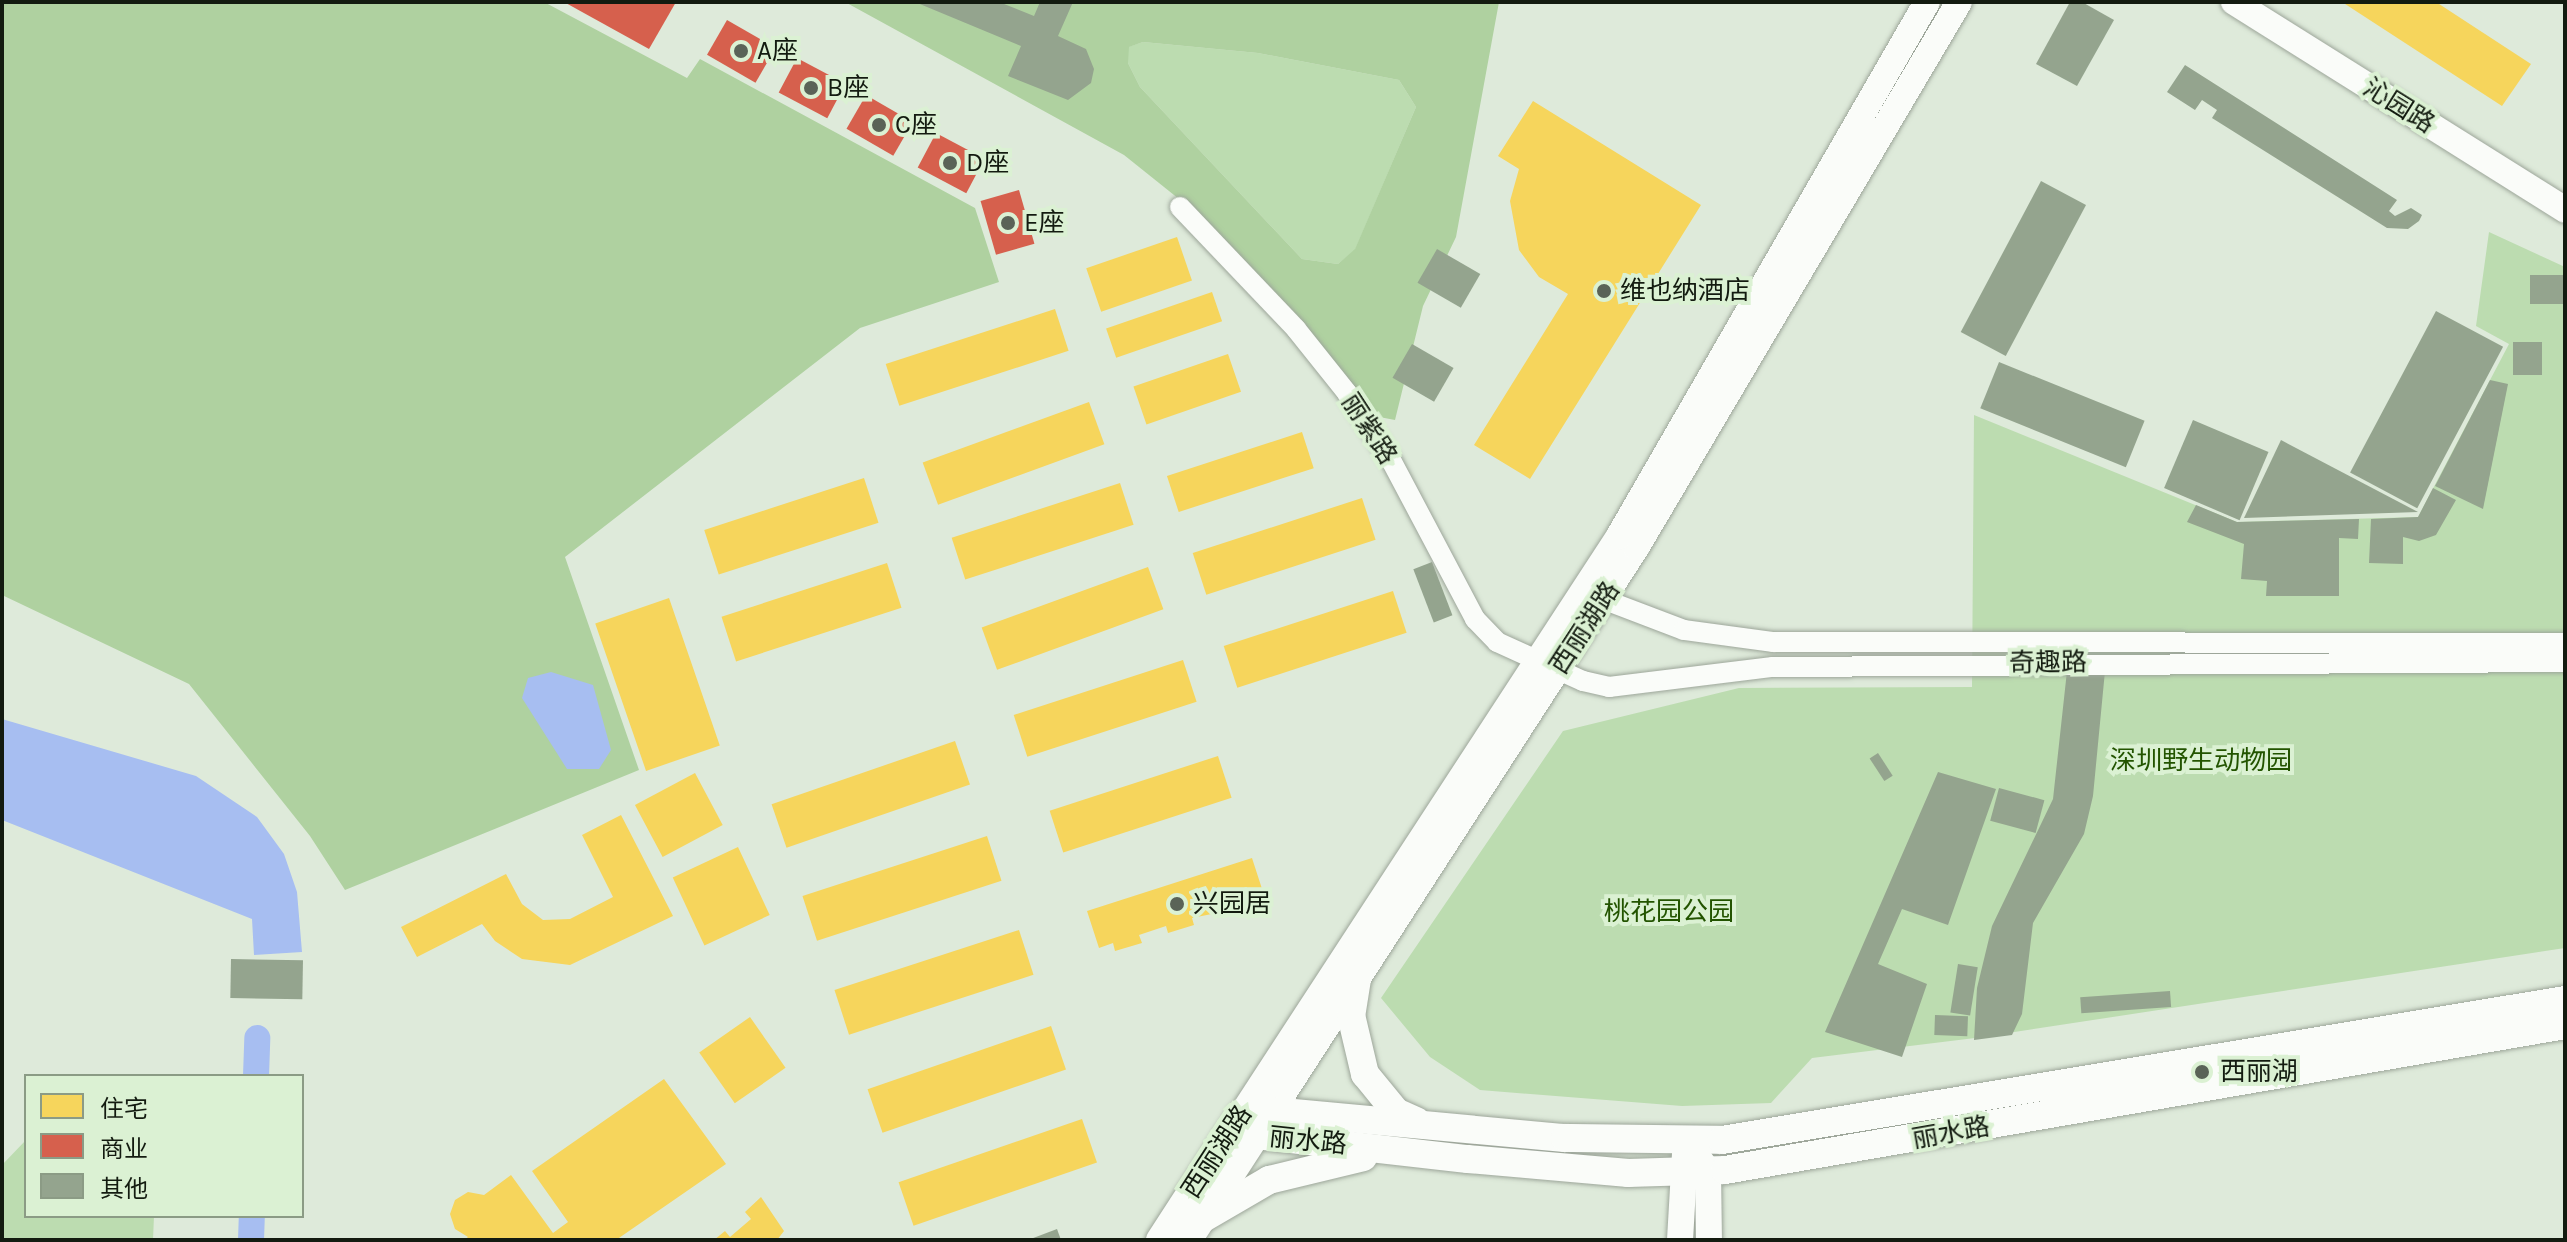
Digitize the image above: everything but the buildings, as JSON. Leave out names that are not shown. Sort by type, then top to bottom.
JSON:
[{"type":"main road","points":[[1357,979],[1351,1015],[1365,1074],[1396,1112],[1428,1126]]},
{"type":"main road","name":"丽水路","points":[[1248,1126],[1272,1111],[1428,1126],[1687,1142],[1792,1133],[2565,1000]]},
{"type":"main road","name":"丽水路","points":[[1248,1126],[1412,1153],[1694,1172],[1795,1161],[2565,1025]]},
{"type":"main road","name":"西丽湖路","points":[[1195,1229],[1248,1126]]},
{"type":"main road","name":"西丽湖路","points":[[1160,1240],[1248,1126]]},
{"type":"main road","points":[[1195,1229],[1237,1195],[1303,1168],[1412,1153]]},
{"type":"street","name":"西丽湖路","points":[[1592,596],[1927,2]]},
{"type":"street","name":"西丽湖路","points":[[1248,1126],[1592,596],[1959,2]]},
{"type":"street","name":"沁园路","points":[[2234,2],[2565,210]]},
{"type":"street","name":"丽紫路","points":[[1180,207],[1296,329],[1347,393],[1392,462],[1475,619],[1497,642],[1546,667]]},
{"type":"street","name":"奇趣路","points":[[1592,596],[1684,630],[1773,642],[2565,643]]},
{"type":"street","name":"奇趣路","points":[[1546,667],[1609,687],[1773,667],[2565,662]]},
{"type":"street","name":"西丽湖路","points":[[1272,1111],[1357,979],[1546,667]]},
{"type":"street","points":[[1687,1142],[1709,1240]]},
{"type":"street","points":[[1680,1240],[1694,1172]]},
{"type":"green space","points":[[2,2],[544,2],[687,78],[700,59],[975,208],[999,282],[860,328],[565,557],[639,770],[345,890],[310,836],[189,684],[2,595]]},
{"type":"green space","points":[[845,2],[1499,2],[1456,237],[1423,306],[1395,420],[1374,416],[1194,211],[1124,155]],"holes":[[[1143,42],[1258,53],[1399,80],[1416,107],[1355,249],[1338,264],[1302,259],[1140,87],[1128,63],[1129,47]]]},
{"type":"green space","points":[[1143,42],[1258,53],[1399,80],[1416,107],[1355,250],[1338,264],[1302,259],[1140,87],[1128,63],[1128,47]]},
{"type":"green space","name":"深圳野生动物园","points":[[2489,232],[2565,267],[2565,948],[1975,1038],[1812,1058],[1771,1103],[1682,1106],[1480,1090],[1430,1057],[1381,998],[1563,731],[1739,688],[1972,687],[1974,415],[2237,522],[2418,517],[2509,344],[2476,326]]},
{"type":"green space","points":[[24,1142],[24,1218],[154,1218],[153,1240],[2,1240],[2,1165]]},
{"type":"water","points":[[551,672],[593,685],[611,750],[599,769],[567,769],[522,698],[528,678]]},
{"type":"water","points":[[2,719],[196,776],[257,817],[284,854],[297,892],[302,952],[254,955],[252,919],[2,820]]},
{"type":"waterway","points":[[256,1074],[257,1038]]},
{"type":"waterway","points":[[251,1240],[252,1218]]},
{"type":"place","name":"A座","points":[[741,51]]},
{"type":"place","name":"B座","points":[[811,88]]},
{"type":"place","name":"C座","points":[[879,125]]},
{"type":"place","name":"D座","points":[[950,163]]},
{"type":"place","name":"E座","points":[[1008,223]]},
{"type":"place","name":"维也纳酒店","points":[[1604,291]]},
{"type":"place","name":"兴园居","points":[[1177,904]]},
{"type":"place","name":"西丽湖","points":[[2202,1072]]},
{"type":"park label","name":"桃花园公园","points":[[1669,912]]}]
